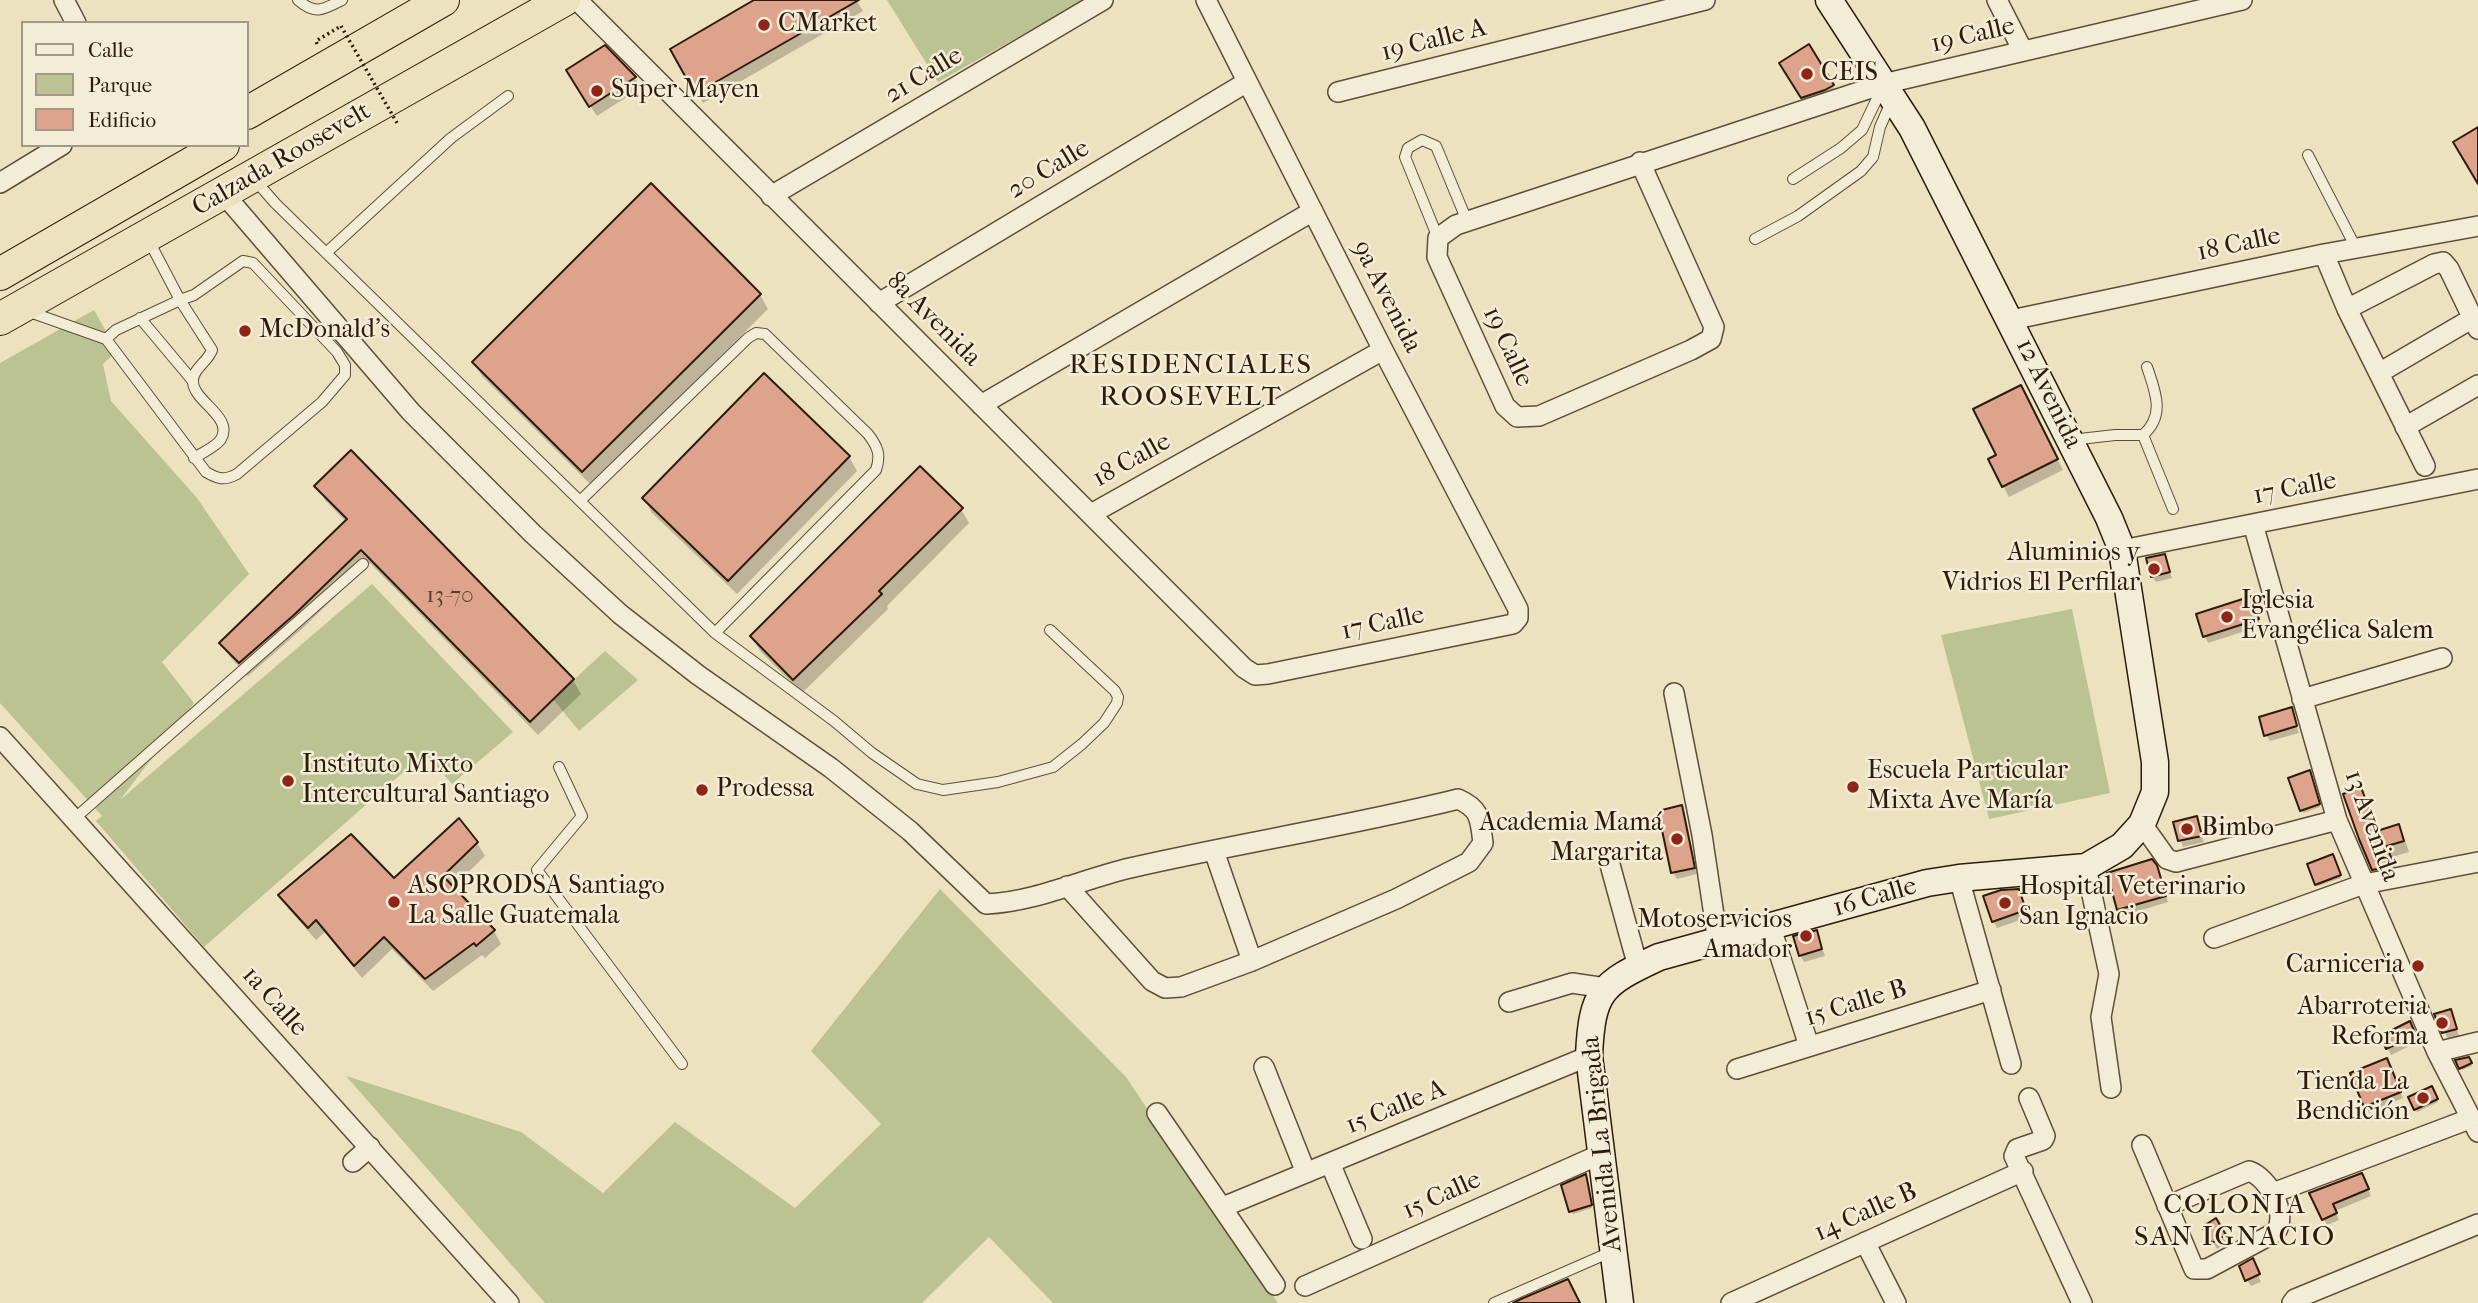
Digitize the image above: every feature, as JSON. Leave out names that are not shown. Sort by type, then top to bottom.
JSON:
[{"type":"highway","name":"Calzada Roosevelt","points":[[10,314],[564,0]]},
{"type":"highway","points":[[248,112],[428,4]]},
{"type":"highway","points":[[248,131],[268,119],[315,74]]},
{"type":"highway","points":[[0,256],[189,147]]},
{"type":"highway","points":[[0,274],[220,147]]},
{"type":"main road","name":"12 Avenida","points":[[1829,0],[1912,128],[2071,440],[2122,550],[2155,762],[2155,792],[2142,824]]},
{"type":"main road","name":"16 Calle","points":[[1606,988],[1621,975],[1660,957],[1927,883],[2086,867],[2122,846],[2142,824]]},
{"type":"main road","name":"Avenida La Brigada","points":[[1606,988],[1590,1019],[1589,1056],[1620,1303]]},
{"type":"street","points":[[64,0],[75,21]]},
{"type":"street","name":"8a Avenida","points":[[577,0],[1244,668],[1255,675]]},
{"type":"street","name":"21 Calle","points":[[771,196],[1103,0]]},
{"type":"street","name":"9a Avenida","points":[[1206,0],[1518,609],[1518,618]]},
{"type":"street","name":"19 Calle A","points":[[1338,92],[1705,0]]},
{"type":"street","points":[[1997,0],[2023,51]]},
{"type":"street","name":"19 Calle","points":[[1640,162],[1714,327],[1711,340],[1539,416],[1517,417],[1505,406],[1437,257],[1438,238],[1456,225],[1640,162],[2023,51],[2223,2],[2242,0]]},
{"type":"street","name":"20 Calle","points":[[878,303],[1247,82]]},
{"type":"street","points":[[0,183],[59,147]]},
{"type":"street","points":[[223,194],[411,412],[533,534],[620,614],[698,675],[809,753],[909,831],[986,904],[1004,903],[1129,869],[1458,799],[1472,805],[1480,820],[1483,842],[1469,862],[1396,899],[1252,961],[1181,987],[1165,988],[1152,981],[1067,886]]},
{"type":"street","points":[[981,405],[1313,211]]},
{"type":"street","name":"18 Calle","points":[[2011,320],[2324,254],[2478,226]]},
{"type":"street","points":[[2324,254],[2347,309],[2425,466]]},
{"type":"street","points":[[2347,309],[2434,264],[2444,262],[2449,269],[2475,323],[2379,373]]},
{"type":"street","name":"18 Calle","points":[[1091,514],[1383,350]]},
{"type":"street","points":[[2405,427],[2478,386]]},
{"type":"street","name":"17 Calle","points":[[2122,550],[2478,479]]},
{"type":"street","name":"13 Avenida","points":[[2253,524],[2337,820],[2437,1052],[2475,1125]]},
{"type":"street","name":"17 Calle","points":[[1255,675],[1513,625],[1518,618]]},
{"type":"street","points":[[2302,699],[2442,658]]},
{"type":"street","points":[[1674,693],[1702,835],[1718,942]]},
{"type":"street","name":"1a Calle","points":[[0,737],[509,1303]]},
{"type":"street","points":[[2142,824],[2166,859],[2176,862],[2337,820]]},
{"type":"street","points":[[1214,851],[1252,961]]},
{"type":"street","points":[[1609,861],[1638,967]]},
{"type":"street","points":[[2214,938],[2364,884],[2478,862]]},
{"type":"street","points":[[2086,867],[2109,974],[2101,1017],[2111,1088]]},
{"type":"street","points":[[1959,878],[2011,1064]]},
{"type":"street","points":[[1771,928],[1810,1046]]},
{"type":"street","points":[[1509,1002],[1572,983],[1606,988]]},
{"type":"street","name":"15 Calle B","points":[[1737,1069],[1991,990]]},
{"type":"street","points":[[2437,1052],[2478,1042]]},
{"type":"street","name":"15 Calle A","points":[[1223,1207],[1589,1056]]},
{"type":"street","points":[[1264,1067],[1306,1173]]},
{"type":"street","points":[[2029,1098],[2045,1136],[2043,1140],[2014,1152],[2014,1156],[2082,1303]]},
{"type":"street","points":[[1157,1113],[1275,1285]]},
{"type":"street","points":[[2273,1193],[2475,1125]]},
{"type":"street","points":[[2143,1145],[2167,1206],[2194,1269],[2207,1269],[2276,1232],[2281,1221],[2273,1193],[2255,1173],[2249,1171],[2167,1206]]},
{"type":"street","points":[[353,1162],[370,1146]]},
{"type":"street","name":"15 Calle","points":[[1305,1286],[1601,1153]]},
{"type":"street","points":[[1330,1163],[1362,1239]]},
{"type":"street","name":"14 Calle B","points":[[1731,1303],[2023,1171]]},
{"type":"street","points":[[2292,1303],[2295,1299],[2478,1224]]},
{"type":"street","points":[[1864,1242],[1896,1303]]},
{"type":"lane","points":[[298,0],[308,8],[324,10],[342,0]]},
{"type":"lane","points":[[1793,179],[1841,148],[1862,130],[1888,91]]},
{"type":"lane","points":[[1755,239],[1798,216],[1861,171],[1872,158],[1888,91]]},
{"type":"lane","points":[[326,253],[451,138],[508,96]]},
{"type":"lane","points":[[1438,238],[1405,157],[1408,148],[1422,140],[1436,146],[1467,221]]},
{"type":"lane","points":[[2308,155],[2356,248]]},
{"type":"lane","points":[[252,176],[275,203],[715,633],[834,721],[872,753],[917,784],[943,790],[998,782],[1053,767],[1097,730],[1117,703],[1118,697],[1115,691],[1050,630]]},
{"type":"lane","points":[[147,236],[180,300],[212,350],[210,358],[195,372],[192,380]]},
{"type":"lane","points":[[10,314],[106,340],[194,458],[206,472],[218,479],[228,479],[237,474],[322,402],[345,374],[345,365],[337,352],[253,263],[243,261],[194,295],[116,330],[106,340]]},
{"type":"lane","points":[[140,318],[192,380],[195,392],[220,418],[224,430],[221,440],[194,458]]},
{"type":"lane","points":[[580,500],[756,333],[765,334],[868,434],[877,446],[880,458],[876,470],[715,633]]},
{"type":"lane","points":[[2071,440],[2143,435],[2152,426],[2158,405],[2147,367]]},
{"type":"lane","points":[[2143,435],[2173,509]]},
{"type":"lane","points":[[73,820],[363,564]]},
{"type":"lane","points":[[559,767],[582,816],[537,870],[682,1064]]},
{"type":"lane","points":[[1494,1303],[1614,1251]]},
{"type":"path","points":[[316,41],[341,26],[397,123]]},
{"type":"green space","points":[[887,0],[1084,0],[938,82]]},
{"type":"green space","points":[[94,310],[117,351],[103,364],[111,401],[197,498],[249,574],[162,662],[194,703],[120,800],[372,584],[513,732],[452,784],[425,753],[204,947],[96,821],[102,816],[0,703],[0,363]]},
{"type":"green space","points":[[2072,609],[2110,793],[1989,819],[1941,635]]},
{"type":"green space","name":"Instituto Mixto Intercultural Santiago","points":[[605,651],[638,680],[579,731],[553,699]]},
{"type":"green space","points":[[940,889],[1126,1077],[1278,1303],[1053,1303],[989,1237],[922,1303],[545,1303],[346,1076],[521,1132],[603,1193],[675,1122],[795,1208],[881,1124],[811,1051]]},
{"type":"building","name":"CMarket","points":[[754,0],[859,0],[695,94],[670,49]]},
{"type":"building","name":"CEIS","points":[[1809,44],[1834,85],[1801,98],[1779,63]]},
{"type":"building","name":"Super Mayen","points":[[605,45],[636,77],[589,107],[566,70]]},
{"type":"building","points":[[2478,127],[2478,184],[2453,142]]},
{"type":"building","points":[[651,183],[761,294],[582,472],[472,362]]},
{"type":"building","points":[[764,373],[850,456],[728,581],[642,498]]},
{"type":"building","points":[[2021,385],[2058,459],[2002,487],[1988,459],[1996,455],[1973,409]]},
{"type":"building","name":"Instituto Mixto Intercultural Santiago","points":[[351,450],[574,679],[530,722],[361,550],[295,614],[239,663],[219,643],[347,519],[314,486]]},
{"type":"building","points":[[920,466],[963,508],[879,591],[882,594],[793,680],[750,636]]},
{"type":"building","points":[[2165,554],[2170,572],[2151,577],[2146,558]]},
{"type":"building","name":"Iglesia Evangélica Salem","points":[[2252,596],[2259,619],[2203,637],[2196,614]]},
{"type":"building","points":[[2292,707],[2297,726],[2264,736],[2259,717]]},
{"type":"building","points":[[2310,770],[2320,804],[2300,811],[2288,778]]},
{"type":"building","points":[[2361,787],[2377,831],[2399,824],[2404,841],[2387,846],[2394,866],[2372,870],[2359,839],[2343,794]]},
{"type":"building","name":"Academia Mamá Margarita","points":[[1682,805],[1695,868],[1671,873],[1658,811]]},
{"type":"building","name":"Bimbo","points":[[2197,816],[2202,836],[2178,841],[2173,822]]},
{"type":"building","points":[[459,818],[478,842],[443,876],[495,930],[476,946],[474,943],[425,979],[384,937],[354,966],[316,920],[308,928],[278,895],[351,834],[394,878]]},
{"type":"building","points":[[2333,854],[2341,875],[2315,885],[2307,864]]},
{"type":"building","points":[[2152,859],[2157,865],[2166,896],[2117,910],[2107,873]]},
{"type":"building","name":"Hospital Veterinario San Ignacio","points":[[2019,889],[2026,910],[1992,922],[1983,896],[2001,890]]},
{"type":"building","name":"Motoservicios Amador","points":[[1817,930],[1822,949],[1799,956],[1793,936]]},
{"type":"building","name":"Abarroteria Reforma","points":[[2451,1009],[2457,1029],[2442,1033],[2434,1014]]},
{"type":"building","points":[[2410,1021],[2416,1035],[2386,1049],[2380,1036]]},
{"type":"building","points":[[2469,1057],[2472,1063],[2459,1069],[2455,1060]]},
{"type":"building","points":[[2387,1058],[2401,1092],[2364,1107],[2350,1073]]},
{"type":"building","name":"Tienda La Bendición","points":[[2432,1086],[2438,1099],[2414,1110],[2408,1097]]},
{"type":"building","points":[[2362,1173],[2369,1189],[2333,1204],[2337,1213],[2322,1220],[2309,1193]]},
{"type":"building","points":[[1586,1174],[1592,1205],[1569,1212],[1561,1185]]},
{"type":"building","points":[[2216,1218],[2226,1235],[2212,1243],[2202,1227]]},
{"type":"building","points":[[2253,1258],[2260,1274],[2245,1281],[2239,1266]]},
{"type":"building","points":[[1568,1279],[1580,1303],[1513,1303],[1521,1299]]},
{"type":"place","name":"CMarket","points":[[764,25]]},
{"type":"place","name":"CEIS","points":[[1807,74]]},
{"type":"place","name":"Super Mayen","points":[[597,91]]},
{"type":"place","name":"McDonald's","points":[[245,331]]},
{"type":"place","name":"Aluminios y Vidrios El Perfilar","points":[[2154,569]]},
{"type":"place","name":"Iglesia Evangélica Salem","points":[[2227,617]]},
{"type":"place","name":"Instituto Mixto Intercultural Santiago","points":[[288,781]]},
{"type":"place","name":"Escuela Particular Mixta Ave María","points":[[1853,787]]},
{"type":"place","name":"Prodessa","points":[[702,790]]},
{"type":"place","name":"Bimbo","points":[[2187,829]]},
{"type":"place","name":"Academia Mamá Margarita","points":[[1677,839]]},
{"type":"place","name":"ASOPRODSA Santiago La Salle Guatemala","points":[[394,902]]},
{"type":"place","name":"Hospital Veterinario San Ignacio","points":[[2005,903]]},
{"type":"place","name":"Motoservicios Amador","points":[[1806,936]]},
{"type":"place","name":"Carniceria","points":[[2418,966]]},
{"type":"place","name":"Abarroteria Reforma","points":[[2442,1023]]},
{"type":"place","name":"Tienda La Bendición","points":[[2423,1098]]},
{"type":"district","name":"RESIDENCIALES ROOSEVELT","points":[[1191,382]]},
{"type":"district","name":"COLONIA SAN IGNACIO","points":[[2235,1222]]}]
